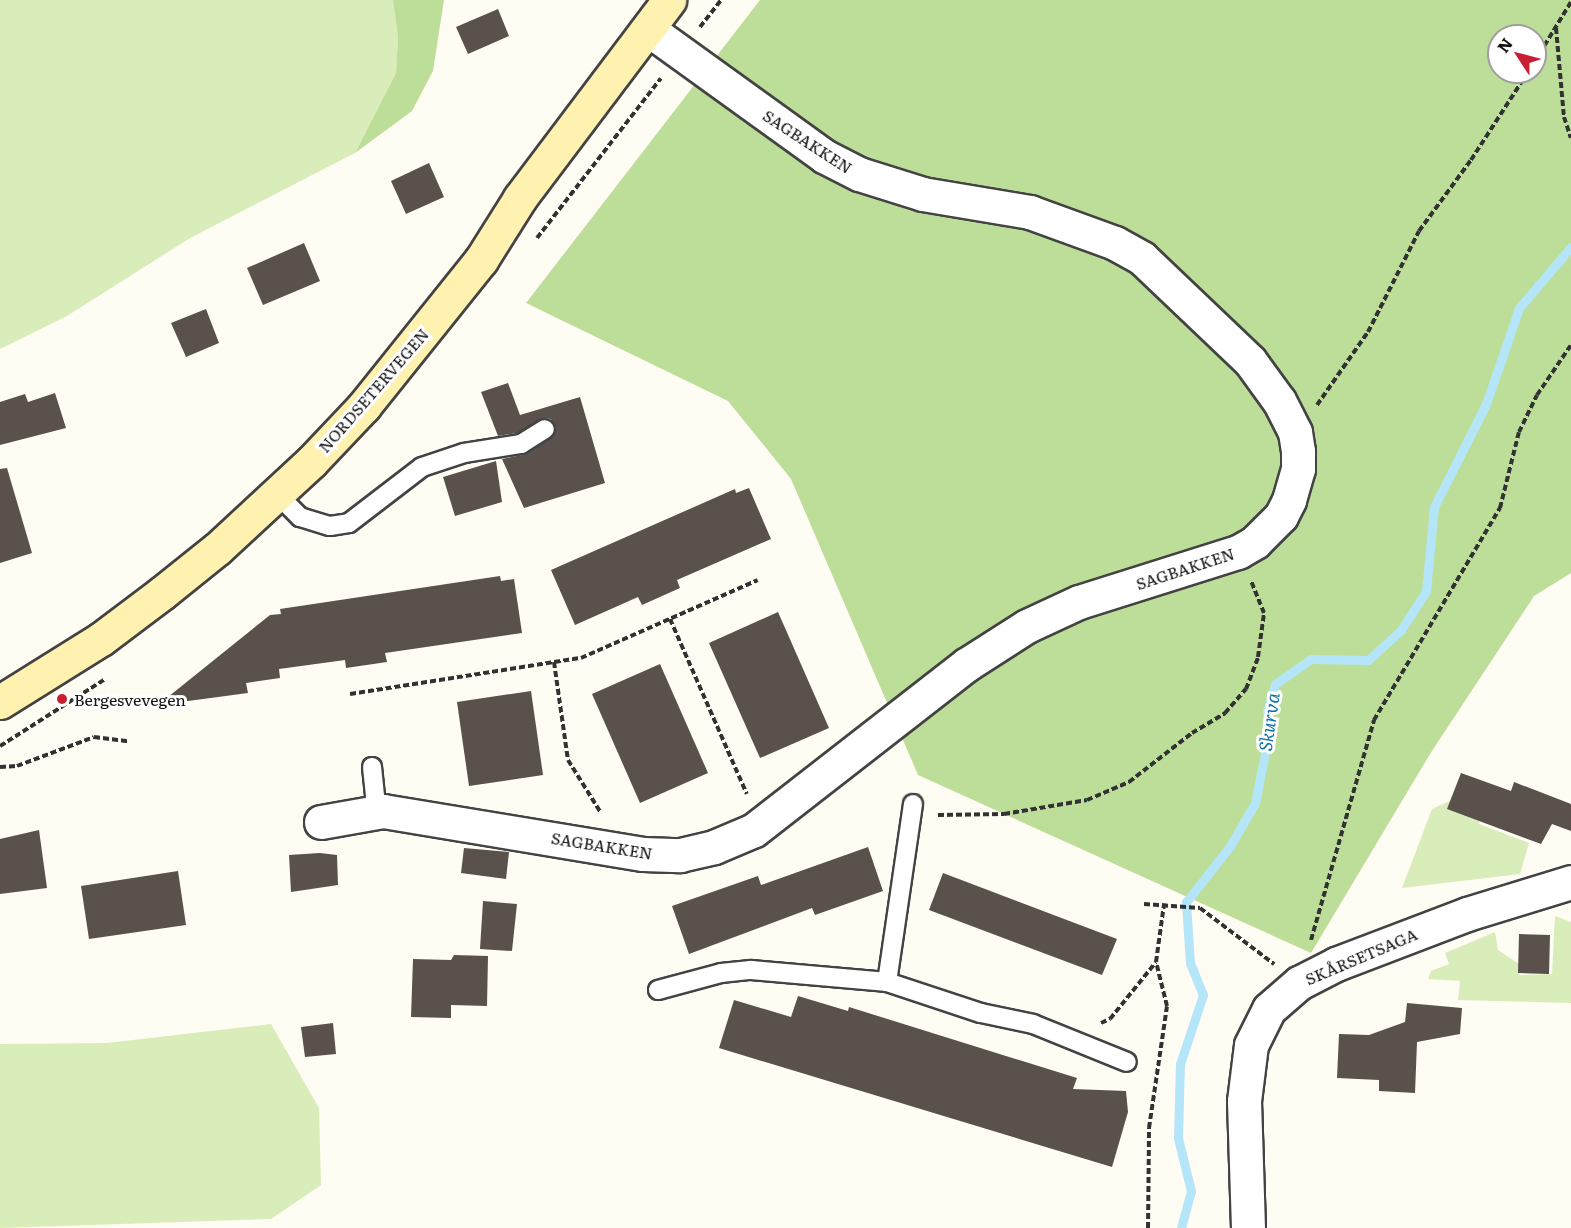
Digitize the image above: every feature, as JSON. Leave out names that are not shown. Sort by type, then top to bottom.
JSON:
[{"type":"main road","name":"NORDSETERVEGEN","points":[[0,702],[101,639],[217,549],[277,494],[364,406],[481,260],[520,198],[669,0]]},
{"type":"street","name":"SAGBAKKEN","points":[[321,822],[383,811],[626,851],[680,855],[714,846],[760,825],[966,664],[1028,626],[1079,602],[1238,552],[1255,542],[1281,516],[1289,500],[1298,469],[1295,432],[1279,401],[1250,361],[1143,258],[1115,243],[1030,212],[922,194],[883,185],[859,174],[824,156],[648,29]]},
{"type":"street","name":"SKÅRSETSAGA","points":[[1248,1228],[1244,1101],[1251,1044],[1269,1010],[1299,983],[1391,941],[1571,882]]},
{"type":"lane","points":[[277,494],[300,517],[330,526],[349,523],[422,467],[464,453],[521,444],[545,429]]},
{"type":"lane","points":[[372,767],[375,798],[383,811]]},
{"type":"lane","points":[[887,982],[913,804]]},
{"type":"lane","points":[[658,990],[721,973],[750,970],[887,982],[981,1013],[1033,1024],[1127,1062]]},
{"type":"path","points":[[1547,42],[1571,2]]},
{"type":"path","points":[[1556,28],[1564,117],[1571,138]]},
{"type":"path","points":[[1295,432],[1368,332],[1419,231],[1471,160],[1520,84]]},
{"type":"path","points":[[1144,904],[1180,904],[1200,908],[1299,983],[1374,720],[1500,508],[1519,432],[1537,394],[1571,345]]},
{"type":"path","points":[[936,815],[1004,813],[1087,800],[1129,782],[1192,733],[1225,713],[1246,689],[1258,657],[1264,613],[1238,552]]},
{"type":"path","points":[[350,694],[581,658],[758,580]]},
{"type":"path","points":[[670,619],[760,825]]},
{"type":"path","points":[[554,662],[568,760],[626,851]]},
{"type":"path","points":[[0,767],[17,766],[94,737],[128,741]]},
{"type":"path","points":[[1148,1228],[1149,1128],[1167,1006],[1156,962],[1164,904]]},
{"type":"path","points":[[1078,1043],[1085,1029],[1110,1019],[1156,962]]},
{"type":"green space","points":[[0,0],[393,0],[398,38],[396,73],[355,153],[190,238],[67,316],[0,349]]},
{"type":"green space","points":[[393,0],[444,0],[433,71],[412,111],[355,153],[396,73],[398,38]]},
{"type":"green space","points":[[760,0],[1571,0],[1571,573],[1534,596],[1430,754],[1311,953],[918,775],[791,479],[728,401],[526,303]]},
{"type":"green space","points":[[1454,799],[1480,820],[1479,824],[1529,843],[1520,874],[1402,888],[1432,809]]},
{"type":"green space","points":[[1555,916],[1571,922],[1571,1003],[1458,1000],[1460,981],[1428,979],[1431,971],[1449,964],[1445,953],[1495,932],[1498,950],[1519,964],[1519,975],[1552,974]]},
{"type":"green space","points":[[271,1024],[319,1108],[321,1185],[271,1219],[0,1228],[0,1044],[107,1043]]},
{"type":"building","points":[[498,9],[509,36],[468,54],[456,27]]},
{"type":"building","points":[[429,163],[444,197],[406,214],[391,181]]},
{"type":"building","points":[[304,243],[320,281],[263,305],[247,268]]},
{"type":"building","points":[[206,309],[219,343],[186,357],[171,323]]},
{"type":"building","points":[[508,383],[520,415],[580,397],[605,483],[524,508],[502,459],[527,454],[551,438],[556,428],[551,419],[544,418],[517,433],[498,436],[481,392]]},
{"type":"building","points":[[55,393],[66,428],[0,445],[0,402],[25,394],[28,402]]},
{"type":"building","points":[[496,461],[502,502],[455,516],[443,477]]},
{"type":"building","points":[[7,468],[32,553],[0,563],[0,469]]},
{"type":"building","points":[[749,488],[771,539],[677,580],[680,588],[642,605],[638,597],[575,625],[551,570],[735,489],[736,493]]},
{"type":"building","points":[[500,576],[501,581],[514,579],[522,633],[385,653],[387,662],[346,668],[345,660],[279,669],[280,678],[246,683],[248,693],[158,705],[270,615],[281,614],[280,609]]},
{"type":"building","points":[[778,612],[829,728],[760,758],[709,643]]},
{"type":"building","points":[[660,664],[708,773],[640,803],[592,694]]},
{"type":"building","points":[[531,691],[543,775],[469,786],[457,702]]},
{"type":"building","points":[[1461,773],[1511,791],[1514,782],[1571,804],[1571,831],[1552,824],[1541,844],[1447,809]]},
{"type":"building","points":[[39,830],[47,888],[0,894],[0,839]]},
{"type":"building","points":[[868,847],[883,891],[815,915],[812,908],[689,954],[672,906],[758,876],[761,885]]},
{"type":"building","points":[[464,848],[509,852],[506,879],[461,873]]},
{"type":"building","points":[[320,853],[337,855],[338,885],[291,892],[289,855]]},
{"type":"building","points":[[178,871],[186,925],[89,939],[81,886]]},
{"type":"building","points":[[943,873],[1117,939],[1102,975],[929,910]]},
{"type":"building","points":[[483,901],[517,904],[512,951],[480,949]]},
{"type":"building","points":[[1519,934],[1550,935],[1549,974],[1518,973]]},
{"type":"building","points":[[454,955],[488,956],[487,1006],[451,1005],[451,1018],[411,1017],[413,959],[451,960]]},
{"type":"building","points":[[798,996],[848,1011],[849,1007],[1077,1078],[1073,1089],[1126,1091],[1128,1112],[1112,1167],[719,1048],[734,1000],[791,1017]]},
{"type":"building","points":[[1407,1003],[1462,1008],[1460,1034],[1417,1042],[1415,1093],[1379,1091],[1379,1080],[1337,1078],[1339,1034],[1369,1035],[1405,1022]]},
{"type":"building","points":[[333,1023],[336,1054],[305,1057],[301,1027]]},
{"type":"waterway","name":"Skurva","points":[[1181,1228],[1191,1191],[1178,1138],[1180,1064],[1203,995],[1190,963],[1186,902],[1230,846],[1255,803],[1266,748],[1267,711],[1275,684],[1311,659],[1368,660],[1401,630],[1426,591],[1434,507],[1486,404],[1519,308],[1571,247]]},
{"type":"place","name":"Bergesvevegen","points":[[62,699]]}]
